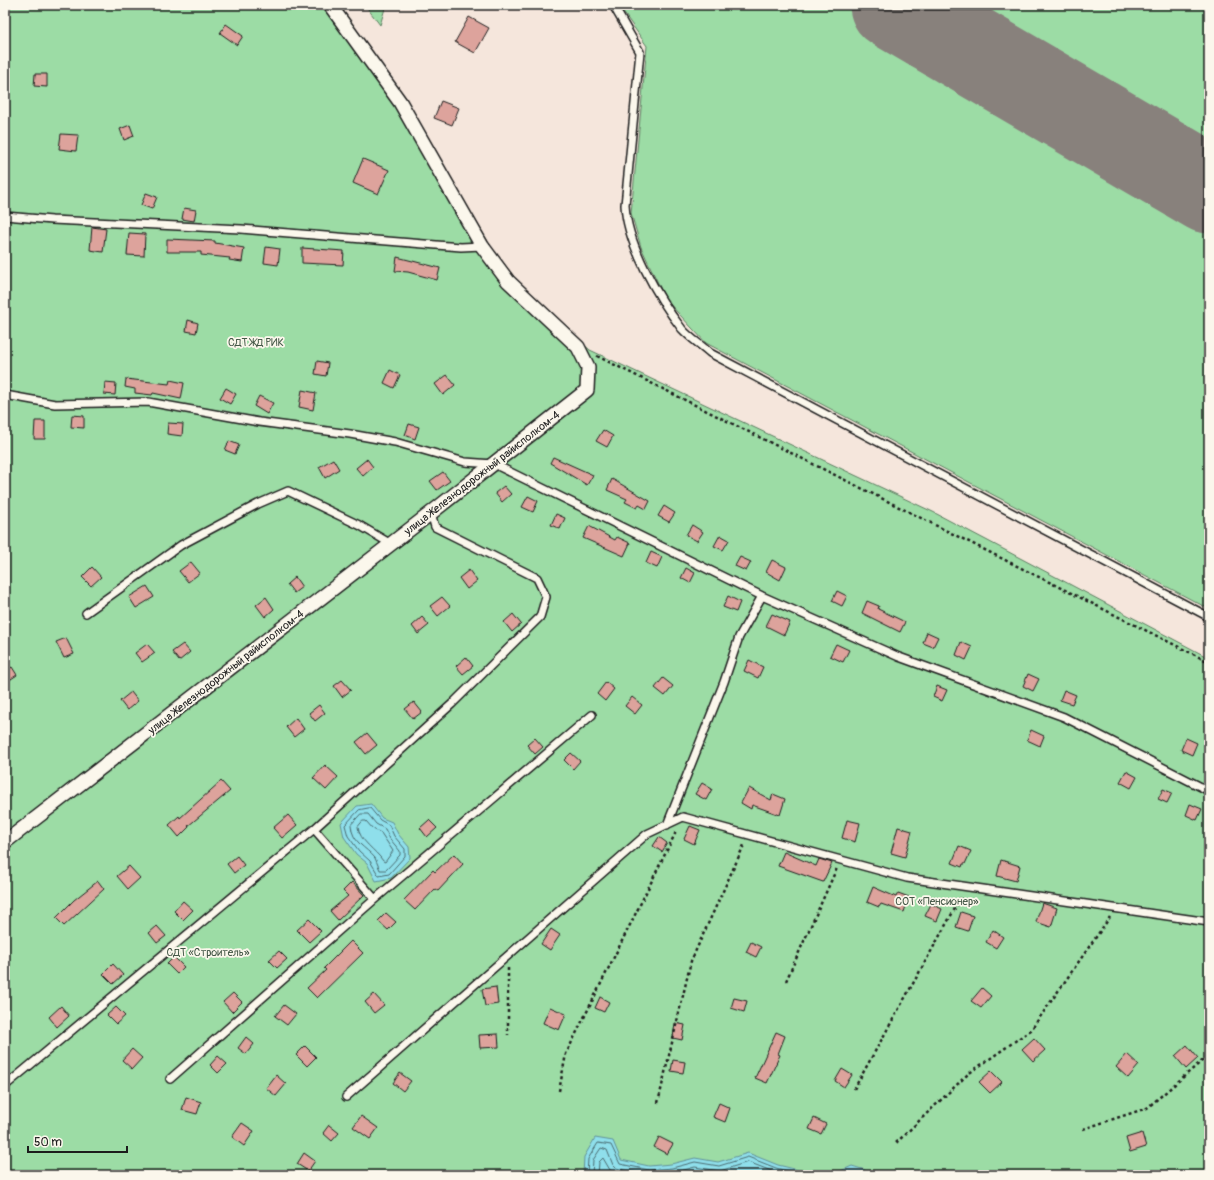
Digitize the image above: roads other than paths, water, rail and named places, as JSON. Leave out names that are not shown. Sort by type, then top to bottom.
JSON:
[{"type":"street","name":"улица Железнодорожный райисполком-4","points":[[5,842],[431,513],[496,466],[587,390],[588,367],[578,347],[508,281],[482,246],[400,102],[330,5]]},
{"type":"lane","points":[[613,5],[640,52],[625,205],[626,219],[632,239],[661,300],[683,330],[710,353],[1209,617]]},
{"type":"lane","points":[[5,216],[52,220],[241,229],[461,247],[482,246]]},
{"type":"lane","points":[[5,395],[56,404],[148,402],[259,422],[350,434],[395,442],[465,462],[496,466],[762,596],[899,657],[1064,717],[1209,791]]},
{"type":"lane","points":[[86,613],[181,545],[258,504],[288,491],[359,525],[391,544]]},
{"type":"lane","points":[[5,1086],[314,829],[452,704],[540,617],[546,597],[537,578],[435,526],[431,513]]},
{"type":"lane","points":[[667,825],[724,682],[739,637],[762,596]]},
{"type":"lane","points":[[170,1079],[375,899],[592,715]]},
{"type":"lane","points":[[346,1097],[647,834],[683,817],[907,878],[1209,922]]},
{"type":"lane","points":[[314,829],[375,899]]},
{"type":"water","points":[[371,804],[382,818],[392,822],[398,834],[409,847],[410,858],[391,878],[376,881],[367,863],[356,854],[344,837],[341,823],[357,806]]},
{"type":"water","points":[[595,1138],[613,1141],[621,1160],[649,1166],[671,1164],[695,1158],[718,1162],[748,1153],[778,1165],[815,1174],[836,1173],[852,1166],[865,1170],[868,1175],[583,1175],[584,1157]]},
{"type":"park label","name":"СДТ ЖД РИК","points":[[256,342]]},
{"type":"park label","name":"СОТ «Пенсионер»","points":[[937,901]]},
{"type":"park label","name":"СДТ «Строитель»","points":[[208,952]]}]
